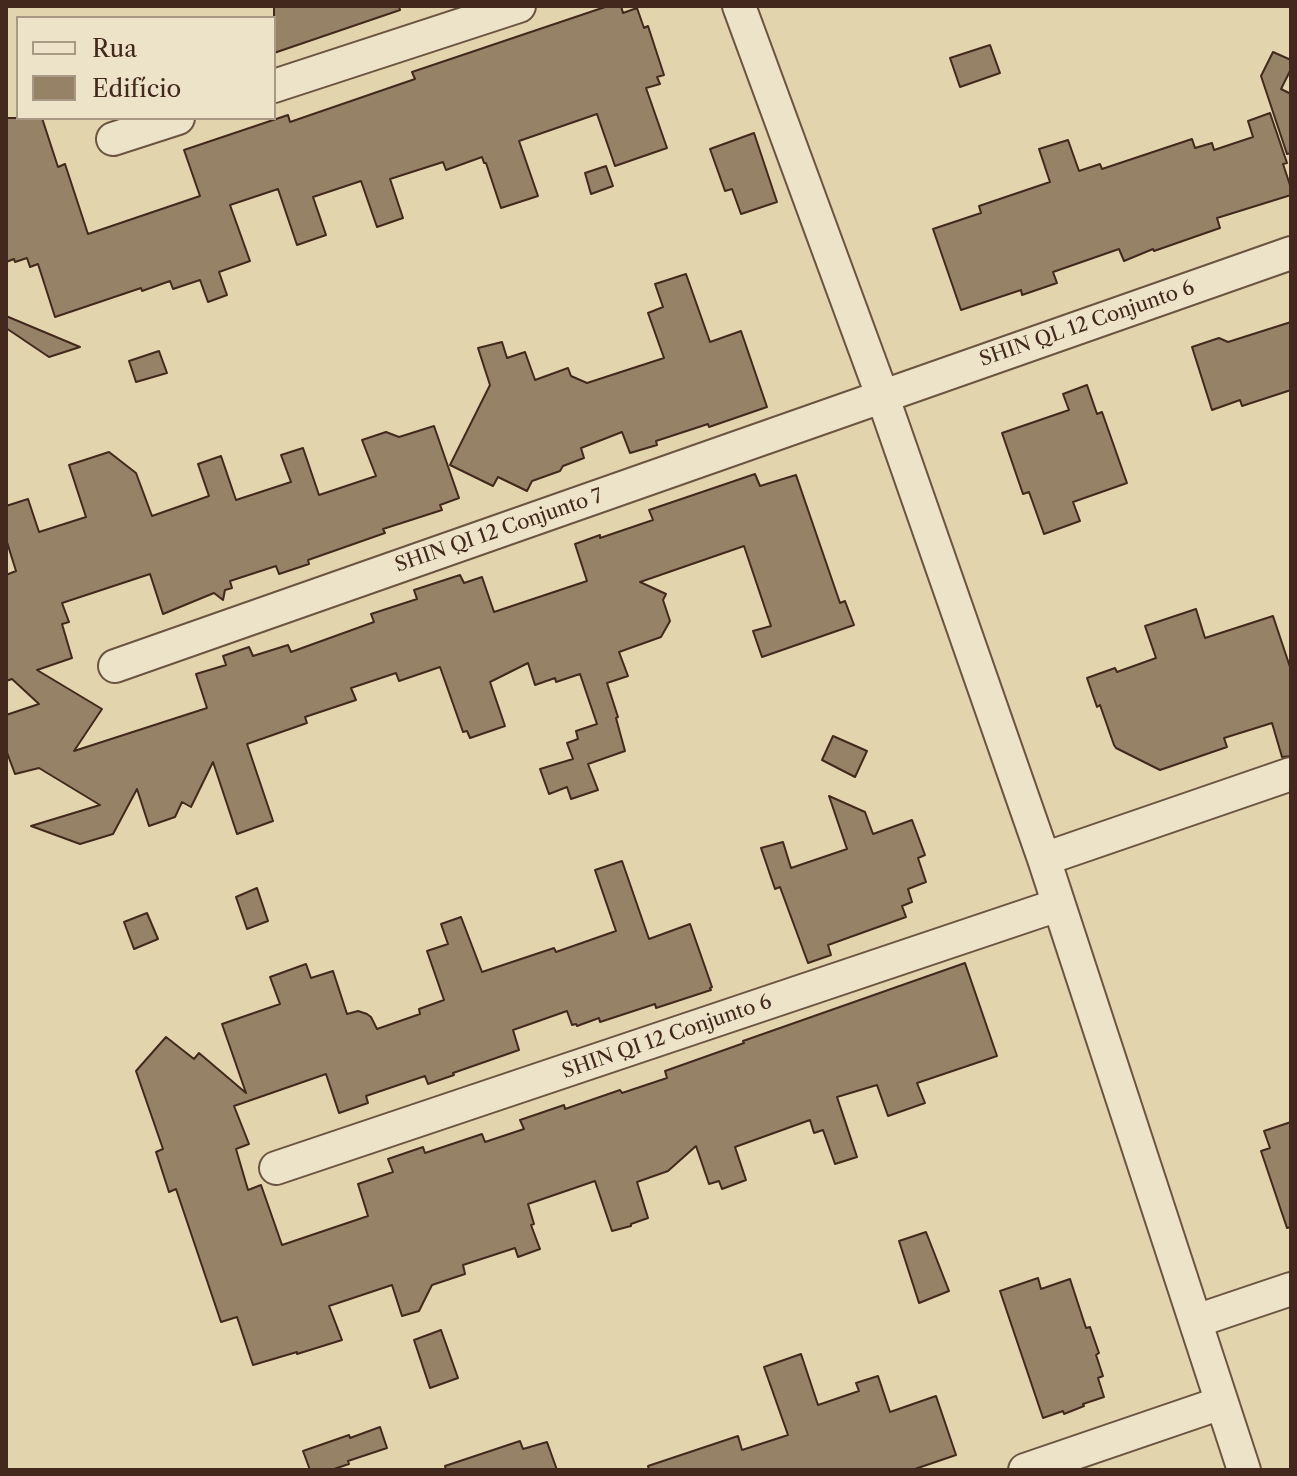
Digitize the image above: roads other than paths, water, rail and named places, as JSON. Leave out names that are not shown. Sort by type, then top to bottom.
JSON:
[{"type":"street","points":[[276,85],[519,6]]},
{"type":"street","points":[[739,6],[882,395],[1044,859],[1244,1470]]},
{"type":"street","points":[[113,139],[172,120]]},
{"type":"street","name":"SHIN QL 12 Conjunto 6","points":[[882,395],[1291,253]]},
{"type":"street","name":"SHIN QI 12 Conjunto 7","points":[[115,666],[882,395]]},
{"type":"street","points":[[1044,859],[1291,774]]},
{"type":"street","name":"SHIN QI 12 Conjunto 6","points":[[276,1168],[1058,905]]},
{"type":"street","points":[[1196,1321],[1291,1289]]},
{"type":"street","points":[[1025,1470],[1221,1403]]}]
